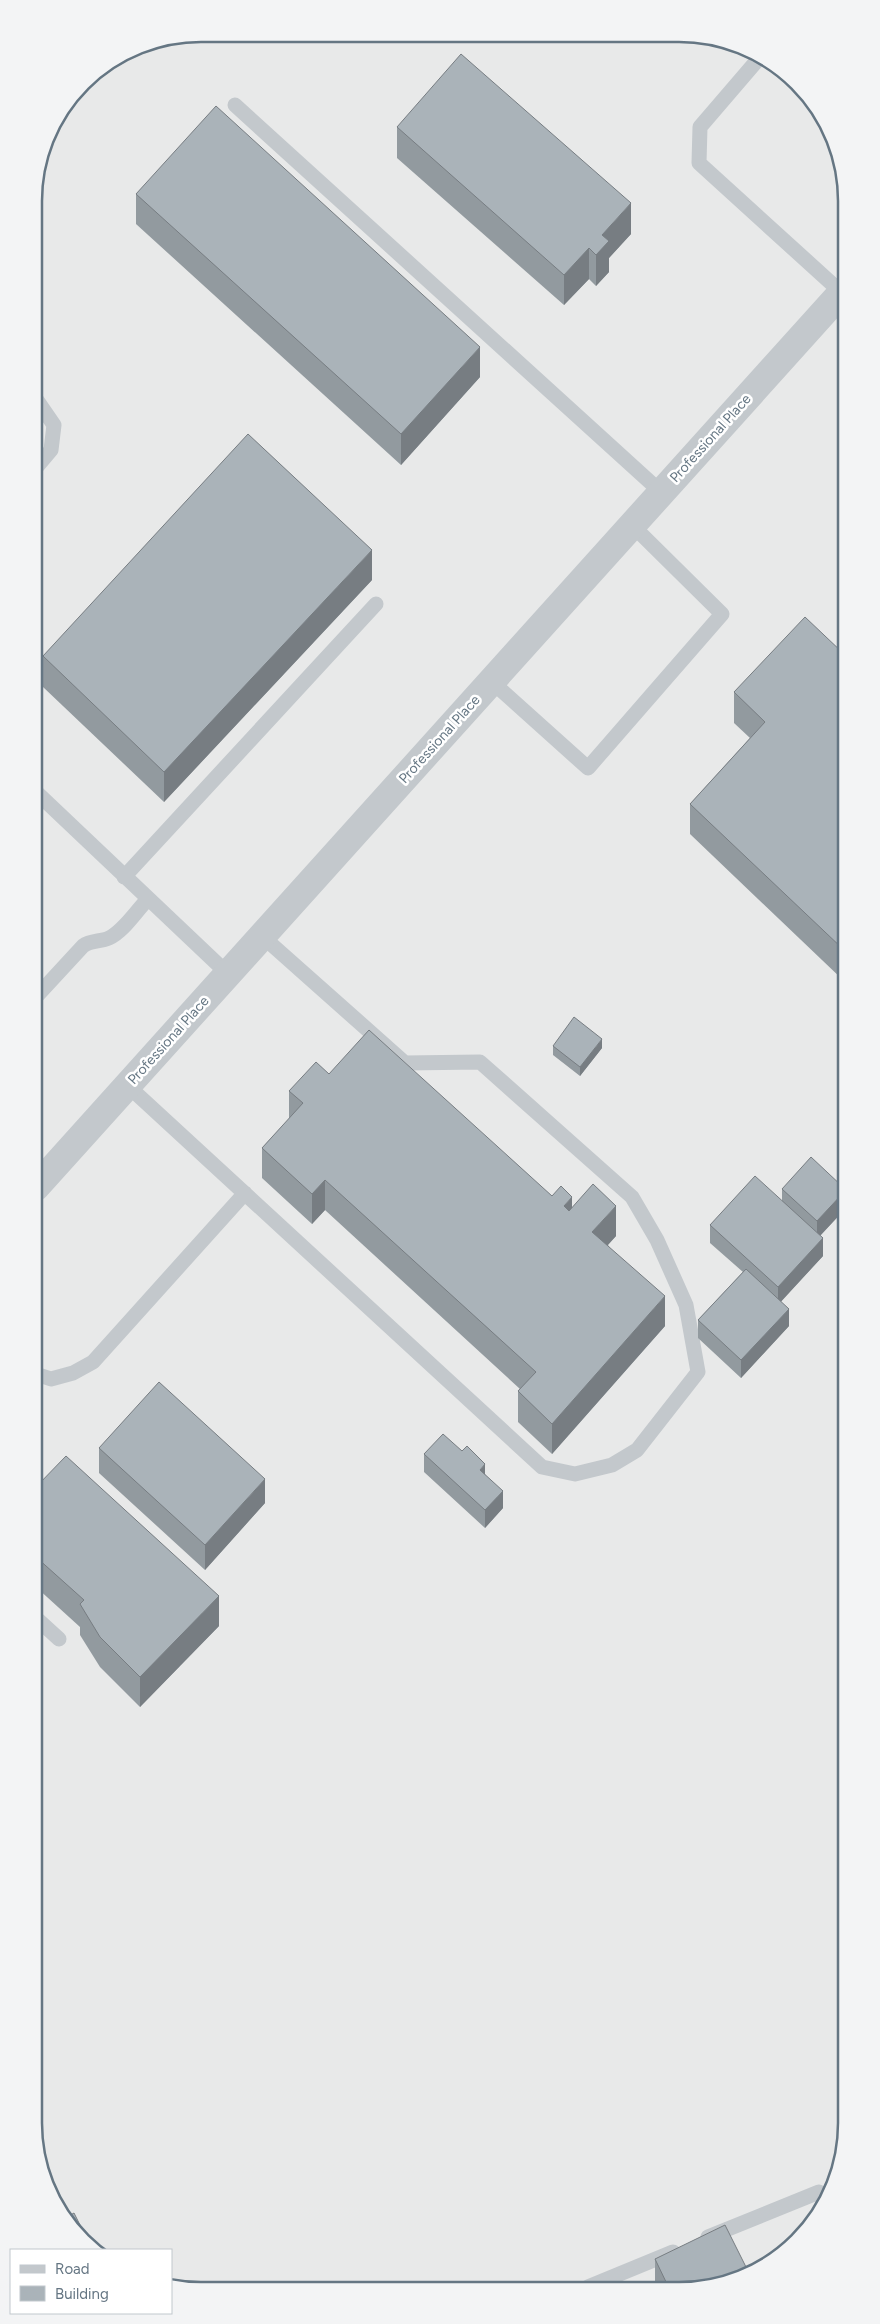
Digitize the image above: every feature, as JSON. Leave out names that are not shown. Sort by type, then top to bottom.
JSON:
[{"type":"street","name":"Professional Place","points":[[42,1179],[838,296]]},
{"type":"lane","points":[[755,63],[700,127],[699,163],[838,288]]},
{"type":"lane","points":[[234,105],[661,492]]},
{"type":"lane","points":[[43,409],[54,425],[51,450],[43,459]]},
{"type":"lane","points":[[491,681],[588,768],[722,614],[632,525]]},
{"type":"lane","points":[[124,877],[376,604]]},
{"type":"lane","points":[[43,799],[227,973]]},
{"type":"lane","points":[[43,990],[83,946],[89,942],[107,939],[115,934],[148,899]]},
{"type":"lane","points":[[127,1085],[542,1468],[574,1474],[612,1465],[637,1450],[698,1372],[686,1305],[657,1240],[632,1197],[480,1062],[405,1063],[262,936]]},
{"type":"lane","points":[[42,1376],[52,1379],[73,1373],[93,1362],[245,1194]]},
{"type":"lane","points":[[42,1624],[59,1639]]},
{"type":"lane","points":[[600,2282],[818,2192],[820,2195]]},
{"type":"shaded area","points":[[202,42],[678,42],[710,46],[730,51],[758,64],[791,89],[816,122],[829,150],[834,170],[838,202],[837,2133],[829,2174],[816,2202],[805,2219],[775,2249],[758,2260],[720,2276],[678,2282],[202,2282],[172,2278],[172,2249],[105,2249],[89,2235],[75,2219],[59,2193],[51,2174],[46,2154],[42,2122],[43,191],[48,160],[59,131],[75,105],[89,89],[122,64],[150,51],[170,46]]},
{"type":"building","points":[[461,54],[631,203],[602,235],[609,241],[596,255],[589,248],[564,275],[397,127]]},
{"type":"building","points":[[216,106],[480,347],[401,434],[136,194]]},
{"type":"building","points":[[248,434],[372,550],[164,772],[43,656]]},
{"type":"building","points":[[805,617],[838,648],[838,944],[690,804],[765,722],[734,692]]},
{"type":"building","points":[[574,1017],[602,1039],[580,1067],[553,1046]]},
{"type":"building","points":[[369,1030],[552,1196],[561,1186],[572,1197],[564,1206],[569,1211],[593,1184],[616,1206],[592,1232],[665,1296],[552,1424],[518,1391],[536,1372],[325,1180],[312,1194],[262,1148],[303,1103],[289,1091],[316,1062],[329,1074]]},
{"type":"building","points":[[811,1157],[837,1182],[837,1199],[817,1221],[782,1189]]},
{"type":"building","points":[[755,1176],[823,1238],[778,1287],[710,1225]]},
{"type":"building","points":[[746,1269],[789,1309],[741,1360],[698,1320]]},
{"type":"building","points":[[159,1382],[265,1479],[205,1545],[99,1448]]},
{"type":"building","points":[[443,1434],[462,1451],[467,1446],[485,1464],[480,1470],[503,1491],[485,1510],[424,1454]]},
{"type":"building","points":[[66,1456],[219,1596],[140,1677],[100,1637],[80,1604],[84,1600],[42,1563],[42,1480]]},
{"type":"building","points":[[74,2213],[80,2224],[75,2219],[72,2214]]},
{"type":"building","points":[[725,2225],[745,2266],[720,2276],[689,2281],[666,2282],[655,2259]]}]
